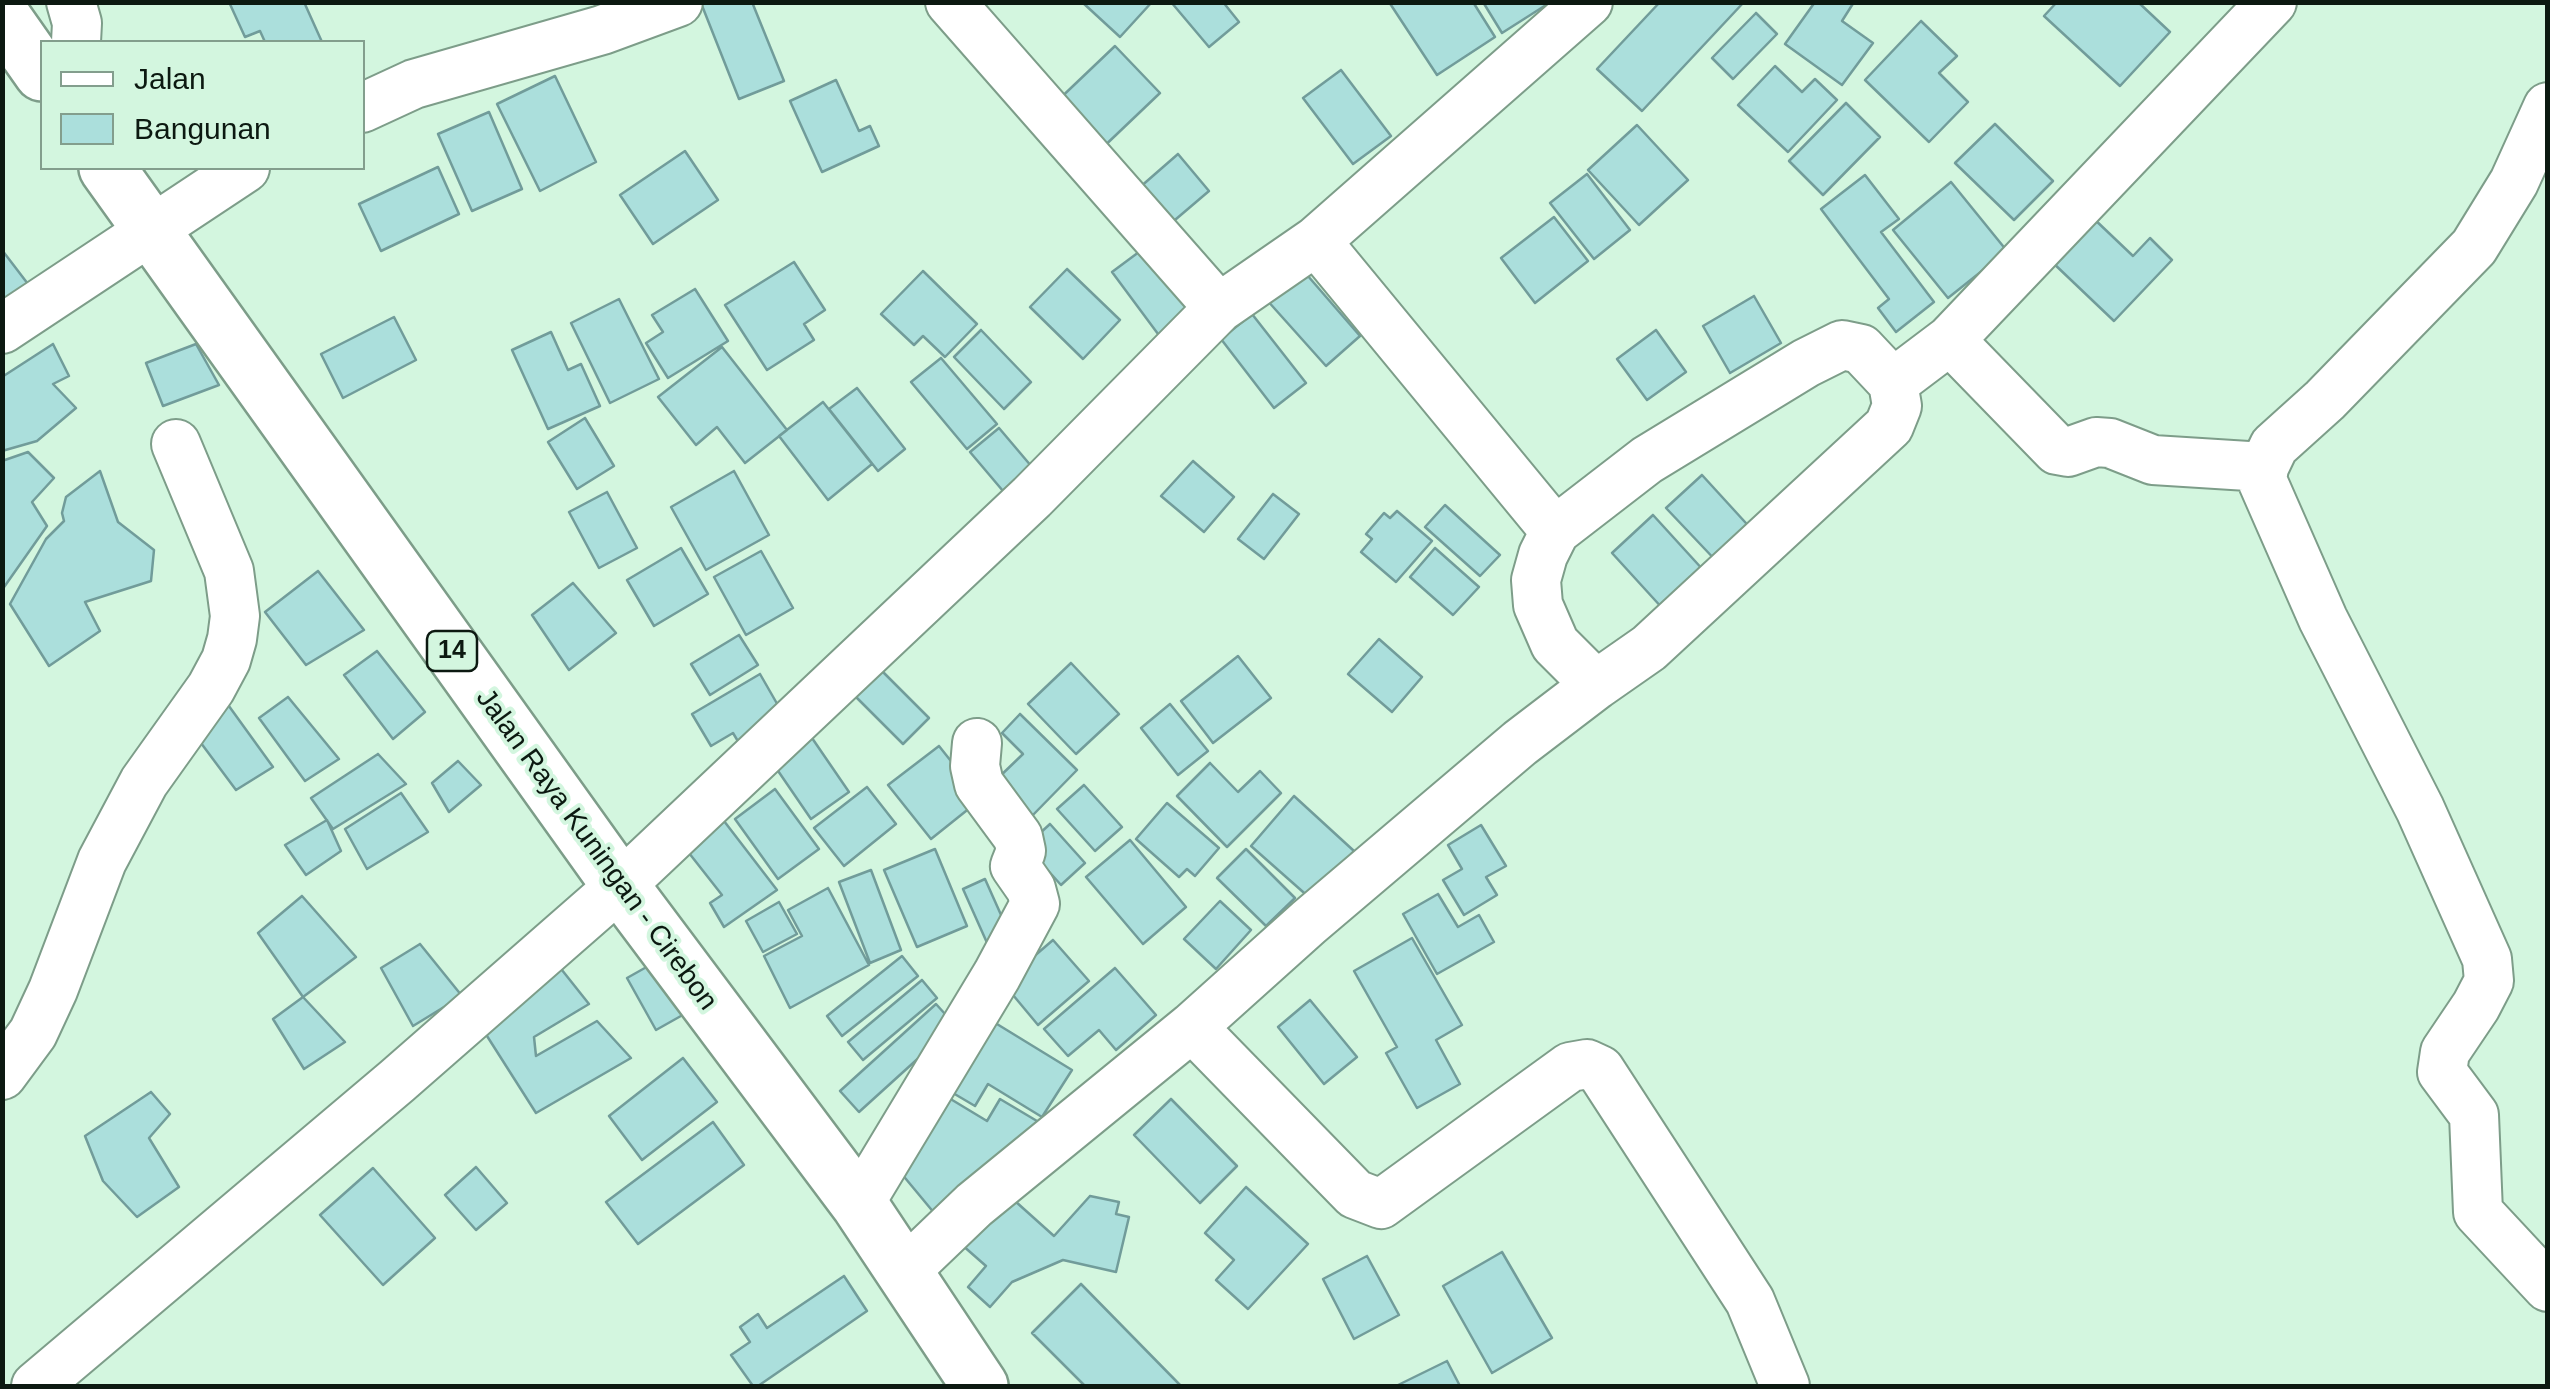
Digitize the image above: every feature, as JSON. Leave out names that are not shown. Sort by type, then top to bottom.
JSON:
[{"type":"highway","points":[[2,16],[40,70]]},
{"type":"highway","name":"Jalan Raya Kuningan - Cirebon","points":[[108,170],[620,885],[851,1195],[980,1386]]},
{"type":"street","points":[[71,2],[77,23],[76,40]]},
{"type":"street","points":[[365,107],[414,84],[602,30],[678,2]]},
{"type":"street","points":[[1893,383],[1950,340],[2272,2]]},
{"type":"street","points":[[36,1386],[398,1080],[620,885],[1032,497],[1219,308],[1316,242],[1582,4]]},
{"type":"street","points":[[959,13],[1219,308]]},
{"type":"street","points":[[2548,106],[2514,182],[2474,247],[2325,400],[2274,446],[2262,480],[2323,619],[2420,809],[2488,959],[2490,978],[2446,1052],[2442,1072],[2474,1115],[2478,1212],[2548,1288]]},
{"type":"street","points":[[2,328],[242,170]]},
{"type":"street","points":[[1316,242],[1555,531]]},
{"type":"street","points":[[1950,340],[2057,450],[2068,452],[2096,442],[2153,460],[2264,467]]},
{"type":"street","points":[[903,1273],[974,1205],[1192,1027],[1444,806],[1520,743],[1649,648],[1889,426],[1897,406],[1893,383],[1861,349],[1842,345],[1806,362],[1647,460],[1555,531],[1542,555],[1536,580],[1538,605],[1555,644],[1596,686]]},
{"type":"street","points":[[2,1075],[40,1019],[102,861],[144,782],[211,688],[226,660],[235,616],[229,570],[176,444]]},
{"type":"street","points":[[851,1195],[997,975],[1035,904],[1032,889],[1015,866],[1021,850],[1018,838],[978,784],[977,743]]},
{"type":"street","points":[[1192,1027],[1355,1194],[1381,1204],[1570,1067],[1587,1064],[1600,1070],[1750,1301],[1786,1386]]},
{"type":"building","points":[[229,2],[304,2],[321,40],[264,40],[260,31],[245,37]]},
{"type":"building","points":[[752,2],[784,81],[739,99],[701,3]]},
{"type":"building","points":[[1082,2],[1152,2],[1120,37]]},
{"type":"building","points":[[1171,2],[1223,2],[1239,22],[1209,47]]},
{"type":"building","points":[[1389,2],[1473,2],[1495,37],[1437,75]]},
{"type":"building","points":[[1483,2],[1545,2],[1546,5],[1502,33]]},
{"type":"building","points":[[1660,2],[1744,2],[1642,111],[1597,69]]},
{"type":"building","points":[[1815,2],[1854,2],[1842,21],[1873,43],[1842,85],[1785,44]]},
{"type":"building","points":[[2057,2],[2138,2],[2170,32],[2120,86],[2044,16]]},
{"type":"building","points":[[1756,13],[1777,34],[1733,79],[1712,58]]},
{"type":"building","points":[[1921,21],[1957,56],[1939,73],[1968,102],[1929,142],[1865,80]]},
{"type":"building","points":[[1115,46],[1160,93],[1096,154],[1051,107]]},
{"type":"building","points":[[1775,66],[1802,92],[1815,79],[1837,100],[1788,152],[1738,105]]},
{"type":"building","points":[[1341,70],[1391,136],[1353,164],[1303,98]]},
{"type":"building","points":[[555,76],[596,162],[540,191],[497,104]]},
{"type":"building","points":[[836,80],[859,131],[870,126],[879,146],[822,172],[790,101]]},
{"type":"building","points":[[1846,103],[1880,137],[1823,195],[1789,161]]},
{"type":"building","points":[[489,112],[522,189],[472,211],[438,134]]},
{"type":"building","points":[[1995,124],[2053,181],[2014,220],[1955,163]]},
{"type":"building","points":[[1637,125],[1688,180],[1639,225],[1588,170]]},
{"type":"building","points":[[685,151],[718,200],[653,244],[620,195]]},
{"type":"building","points":[[1178,154],[1209,191],[1162,231],[1131,195]]},
{"type":"building","points":[[438,167],[459,214],[381,251],[359,204]]},
{"type":"building","points":[[1587,174],[1630,230],[1594,259],[1550,203]]},
{"type":"building","points":[[1865,175],[1899,219],[1881,232],[1934,302],[1896,332],[1878,308],[1889,299],[1821,209]]},
{"type":"building","points":[[1951,182],[2007,251],[1948,298],[1893,230]]},
{"type":"building","points":[[2091,216],[2133,256],[2150,238],[2172,260],[2114,321],[2050,260]]},
{"type":"building","points":[[1554,217],[1588,261],[1535,303],[1501,258]]},
{"type":"building","points":[[1147,246],[1196,312],[1161,338],[1112,272]]},
{"type":"building","points":[[2,250],[28,284],[2,301]]},
{"type":"building","points":[[794,262],[825,310],[804,324],[814,340],[767,370],[725,305]]},
{"type":"building","points":[[1301,268],[1360,336],[1326,366],[1266,299]]},
{"type":"building","points":[[1067,269],[1120,320],[1083,359],[1030,307]]},
{"type":"building","points":[[923,271],[977,324],[945,357],[923,336],[914,345],[881,314]]},
{"type":"building","points":[[695,289],[728,341],[668,378],[646,343],[663,332],[652,315]]},
{"type":"building","points":[[1754,296],[1781,343],[1730,373],[1703,326]]},
{"type":"building","points":[[619,299],[659,379],[610,403],[571,323]]},
{"type":"building","points":[[1252,314],[1306,383],[1274,408],[1221,339]]},
{"type":"building","points":[[394,317],[416,360],[343,398],[321,354]]},
{"type":"building","points":[[981,330],[1031,382],[1004,409],[954,357]]},
{"type":"building","points":[[1656,330],[1686,372],[1647,400],[1617,359]]},
{"type":"building","points":[[551,332],[568,370],[581,364],[600,406],[548,429],[512,350]]},
{"type":"building","points":[[53,344],[69,376],[53,384],[76,408],[37,441],[2,451],[2,377]]},
{"type":"building","points":[[196,344],[219,385],[163,406],[146,363]]},
{"type":"building","points":[[722,347],[787,430],[745,463],[717,427],[696,445],[658,397]]},
{"type":"building","points":[[941,358],[997,424],[967,449],[911,382]]},
{"type":"building","points":[[857,388],[905,449],[878,471],[829,409]]},
{"type":"building","points":[[823,402],[872,464],[828,500],[779,436]]},
{"type":"building","points":[[585,418],[614,466],[577,489],[548,442]]},
{"type":"building","points":[[999,428],[1043,480],[1014,504],[970,452]]},
{"type":"building","points":[[28,452],[54,478],[32,502],[47,526],[2,590],[2,461]]},
{"type":"building","points":[[1193,461],[1234,497],[1204,532],[1161,496]]},
{"type":"building","points":[[100,471],[118,522],[154,550],[151,581],[85,602],[100,631],[49,666],[10,604],[46,539],[64,521],[66,497]]},
{"type":"building","points":[[734,471],[769,535],[706,570],[671,507]]},
{"type":"building","points":[[1702,475],[1755,533],[1720,565],[1666,508]]},
{"type":"building","points":[[607,492],[637,548],[599,568],[569,512]]},
{"type":"building","points":[[1273,494],[1299,514],[1264,559],[1238,539]]},
{"type":"building","points":[[1445,505],[1500,555],[1480,576],[1425,527]]},
{"type":"building","points":[[1397,511],[1432,541],[1396,582],[1361,552],[1372,539],[1366,534],[1384,513],[1390,518]]},
{"type":"building","points":[[1653,515],[1705,572],[1664,610],[1612,553]]},
{"type":"building","points":[[681,548],[708,594],[654,626],[627,580]]},
{"type":"building","points":[[1435,548],[1479,587],[1453,615],[1410,577]]},
{"type":"building","points":[[761,551],[793,608],[746,635],[714,577]]},
{"type":"building","points":[[318,571],[364,630],[306,665],[265,612]]},
{"type":"building","points":[[573,583],[616,633],[569,670],[532,615]]},
{"type":"building","points":[[739,635],[758,665],[710,695],[691,664]]},
{"type":"building","points":[[1379,639],[1422,677],[1392,712],[1348,674]]},
{"type":"building","points":[[377,651],[425,712],[393,739],[344,675]]},
{"type":"building","points":[[1238,656],[1271,698],[1213,743],[1181,701]]},
{"type":"building","points":[[1071,663],[1119,714],[1076,754],[1028,704]]},
{"type":"building","points":[[877,666],[929,718],[903,744],[851,692]]},
{"type":"building","points":[[760,674],[787,721],[742,748],[733,733],[711,746],[692,714]]},
{"type":"building","points":[[288,697],[339,759],[305,781],[259,718]]},
{"type":"building","points":[[226,702],[273,767],[236,790],[195,735]]},
{"type":"building","points":[[1170,704],[1208,751],[1178,775],[1141,728]]},
{"type":"building","points":[[1020,714],[1077,770],[1031,817],[995,781],[1023,754],[1002,733]]},
{"type":"building","points":[[812,738],[849,792],[811,819],[774,765]]},
{"type":"building","points":[[939,746],[981,799],[931,839],[888,785]]},
{"type":"building","points":[[378,754],[406,784],[333,829],[311,798]]},
{"type":"building","points":[[458,761],[481,785],[449,812],[432,783]]},
{"type":"building","points":[[1210,763],[1238,792],[1260,771],[1281,793],[1227,847],[1177,796]]},
{"type":"building","points":[[1084,785],[1122,827],[1095,851],[1057,809]]},
{"type":"building","points":[[867,787],[896,824],[844,866],[814,828]]},
{"type":"building","points":[[775,789],[819,849],[778,879],[735,819]]},
{"type":"building","points":[[401,793],[428,832],[367,869],[345,829]]},
{"type":"building","points":[[1294,796],[1354,851],[1311,899],[1251,846]]},
{"type":"building","points":[[1167,803],[1219,848],[1195,876],[1187,869],[1179,877],[1136,839]]},
{"type":"building","points":[[327,820],[341,851],[306,875],[285,845]]},
{"type":"building","points":[[724,821],[777,890],[724,927],[710,903],[722,895],[689,853]]},
{"type":"building","points":[[1050,824],[1085,863],[1061,885],[1026,846]]},
{"type":"building","points":[[1481,825],[1506,866],[1486,877],[1497,895],[1464,915],[1443,880],[1462,869],[1448,845]]},
{"type":"building","points":[[1130,840],[1186,907],[1143,944],[1086,877]]},
{"type":"building","points":[[935,849],[967,926],[917,947],[884,870]]},
{"type":"building","points":[[1246,849],[1295,898],[1266,926],[1217,878]]},
{"type":"building","points":[[871,870],[901,950],[870,963],[839,882]]},
{"type":"building","points":[[985,879],[1010,935],[988,945],[963,889]]},
{"type":"building","points":[[828,888],[869,965],[790,1008],[764,956],[802,936],[788,910]]},
{"type":"building","points":[[1438,894],[1458,927],[1479,915],[1494,942],[1437,974],[1403,914]]},
{"type":"building","points":[[302,896],[356,957],[303,997],[258,933]]},
{"type":"building","points":[[1220,901],[1251,930],[1216,969],[1184,939]]},
{"type":"building","points":[[779,902],[797,934],[763,952],[746,921]]},
{"type":"building","points":[[1412,938],[1462,1025],[1436,1040],[1460,1084],[1417,1108],[1386,1053],[1397,1047],[1354,971]]},
{"type":"building","points":[[1053,940],[1089,981],[1038,1025],[1003,983]]},
{"type":"building","points":[[420,944],[462,996],[413,1026],[381,968]]},
{"type":"building","points":[[902,956],[918,976],[842,1036],[827,1016]]},
{"type":"building","points":[[554,960],[589,1004],[534,1037],[536,1056],[597,1021],[631,1058],[536,1113],[480,1025]]},
{"type":"building","points":[[659,960],[688,1012],[656,1030],[627,978]]},
{"type":"building","points":[[1115,968],[1156,1015],[1116,1050],[1099,1030],[1068,1056],[1044,1029]]},
{"type":"building","points":[[922,980],[937,998],[863,1060],[848,1042]]},
{"type":"building","points":[[303,997],[345,1042],[304,1069],[273,1019]]},
{"type":"building","points":[[1310,1000],[1357,1057],[1324,1084],[1278,1027]]},
{"type":"building","points":[[936,1004],[955,1025],[859,1112],[840,1091]]},
{"type":"building","points":[[979,1013],[1072,1070],[1042,1117],[988,1084],[975,1106],[936,1083]]},
{"type":"building","points":[[683,1058],[717,1102],[642,1160],[609,1116]]},
{"type":"building","points":[[934,1089],[987,1121],[1000,1099],[1037,1121],[1017,1155],[940,1220],[891,1161]]},
{"type":"building","points":[[151,1092],[170,1114],[149,1138],[179,1187],[137,1217],[103,1181],[85,1136]]},
{"type":"building","points":[[1171,1099],[1237,1166],[1200,1203],[1134,1135]]},
{"type":"building","points":[[713,1122],[744,1165],[638,1244],[606,1202]]},
{"type":"building","points":[[476,1167],[507,1203],[476,1230],[445,1195]]},
{"type":"building","points":[[373,1168],[435,1238],[383,1285],[320,1215]]},
{"type":"building","points":[[1246,1187],[1308,1244],[1248,1309],[1216,1280],[1234,1260],[1205,1233]]},
{"type":"building","points":[[1090,1196],[1119,1202],[1116,1214],[1129,1217],[1116,1272],[1063,1260],[1012,1282],[990,1307],[968,1287],[986,1266],[953,1237],[1015,1201],[1054,1236]]},
{"type":"building","points":[[1502,1252],[1552,1338],[1492,1373],[1443,1286]]},
{"type":"building","points":[[1367,1256],[1399,1315],[1354,1339],[1323,1279]]},
{"type":"building","points":[[844,1276],[867,1311],[753,1386],[731,1355],[750,1342],[740,1327],[758,1314],[767,1328]]},
{"type":"building","points":[[1081,1284],[1181,1386],[1085,1386],[1032,1333]]},
{"type":"building","points":[[1447,1361],[1460,1386],[1396,1386]]}]
